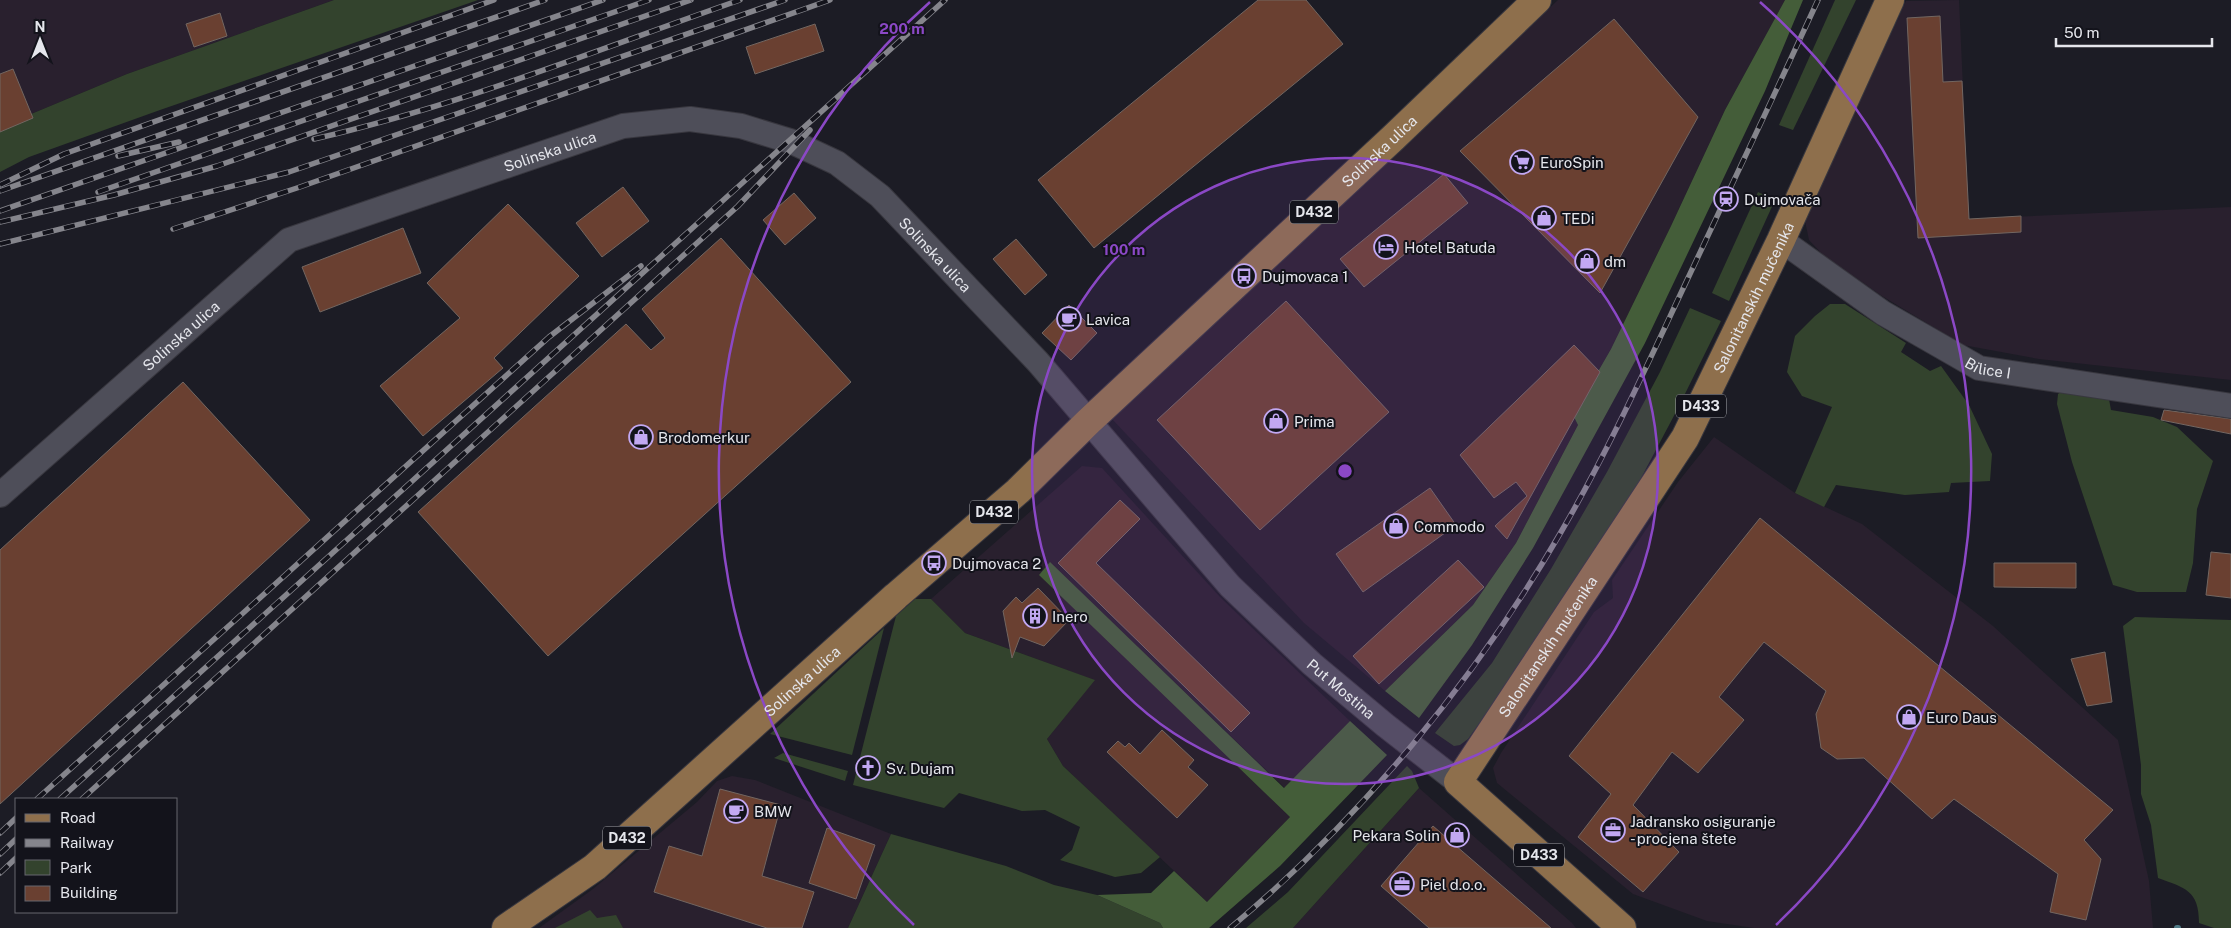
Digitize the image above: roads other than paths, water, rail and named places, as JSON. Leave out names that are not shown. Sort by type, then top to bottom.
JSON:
[{"type":"main road","name":"Solinska ulica","points":[[506,928],[595,867],[896,596],[1018,491],[1088,422],[1394,137],[1537,0]]},
{"type":"main road","name":"Salonitanskih mučenika","points":[[1458,782],[1685,438],[1781,240],[1890,0]]},
{"type":"main road","name":"Put Mostina","points":[[1458,782],[1622,928]]},
{"type":"street","name":"Solinska ulica","points":[[0,495],[289,240],[622,126],[690,119],[741,126],[790,141],[837,163],[880,196],[1038,362],[1088,422]]},
{"type":"street","name":"Bilice I","points":[[1781,240],[1883,313],[1979,368],[2231,406]]},
{"type":"street","name":"Put Mostina","points":[[1088,422],[1237,593],[1312,664],[1384,725],[1458,782]]},
{"type":"railway","points":[[0,185],[64,154],[494,0]]},
{"type":"railway","points":[[0,191],[545,0]]},
{"type":"railway","points":[[0,211],[603,0]]},
{"type":"railway","points":[[98,192],[649,0]]},
{"type":"railway","points":[[0,222],[114,195],[217,166],[691,0]]},
{"type":"railway","points":[[314,139],[368,126],[528,76],[740,0]]},
{"type":"railway","points":[[0,244],[289,172],[785,0]]},
{"type":"railway","points":[[173,229],[297,188],[830,0]]},
{"type":"railway","points":[[61,798],[945,0]]},
{"type":"railway","points":[[1230,928],[1278,886],[1370,794],[1453,693],[1492,641],[1528,587],[1578,503],[1624,414],[1818,0]]},
{"type":"railway","points":[[83,798],[738,206],[810,130]]},
{"type":"railway","points":[[118,156],[179,142]]},
{"type":"railway","points":[[38,798],[549,337],[641,266]]},
{"type":"railway","points":[[0,833],[15,819]]},
{"type":"railway","points":[[0,854],[15,840]]},
{"type":"railway","points":[[0,873],[15,859]]},
{"type":"place","name":"EuroSpin","points":[[1522,162]]},
{"type":"place","name":"Dujmovača","points":[[1726,199]]},
{"type":"place","name":"TEDi","points":[[1544,218]]},
{"type":"place","name":"Hotel Batuda","points":[[1386,247]]},
{"type":"place","name":"dm","points":[[1587,261]]},
{"type":"place","name":"Dujmovaca 1","points":[[1244,276]]},
{"type":"place","name":"Lavica","points":[[1069,319]]},
{"type":"place","name":"Prima","points":[[1276,421]]},
{"type":"place","name":"Brodomerkur","points":[[641,437]]},
{"type":"place","name":"Commodo","points":[[1396,526]]},
{"type":"place","name":"Dujmovaca 2","points":[[934,563]]},
{"type":"place","name":"Inero","points":[[1035,616]]},
{"type":"place","name":"Euro Daus","points":[[1909,717]]},
{"type":"place","name":"Sv. Dujam","points":[[868,768]]},
{"type":"place","name":"BMW","points":[[736,811]]},
{"type":"place","name":"Jadransko osiguranje - procjena štete","points":[[1613,830]]},
{"type":"place","name":"Pekara Solin","points":[[1457,835]]},
{"type":"place","name":"Piel d.o.o.","points":[[1402,884]]}]
